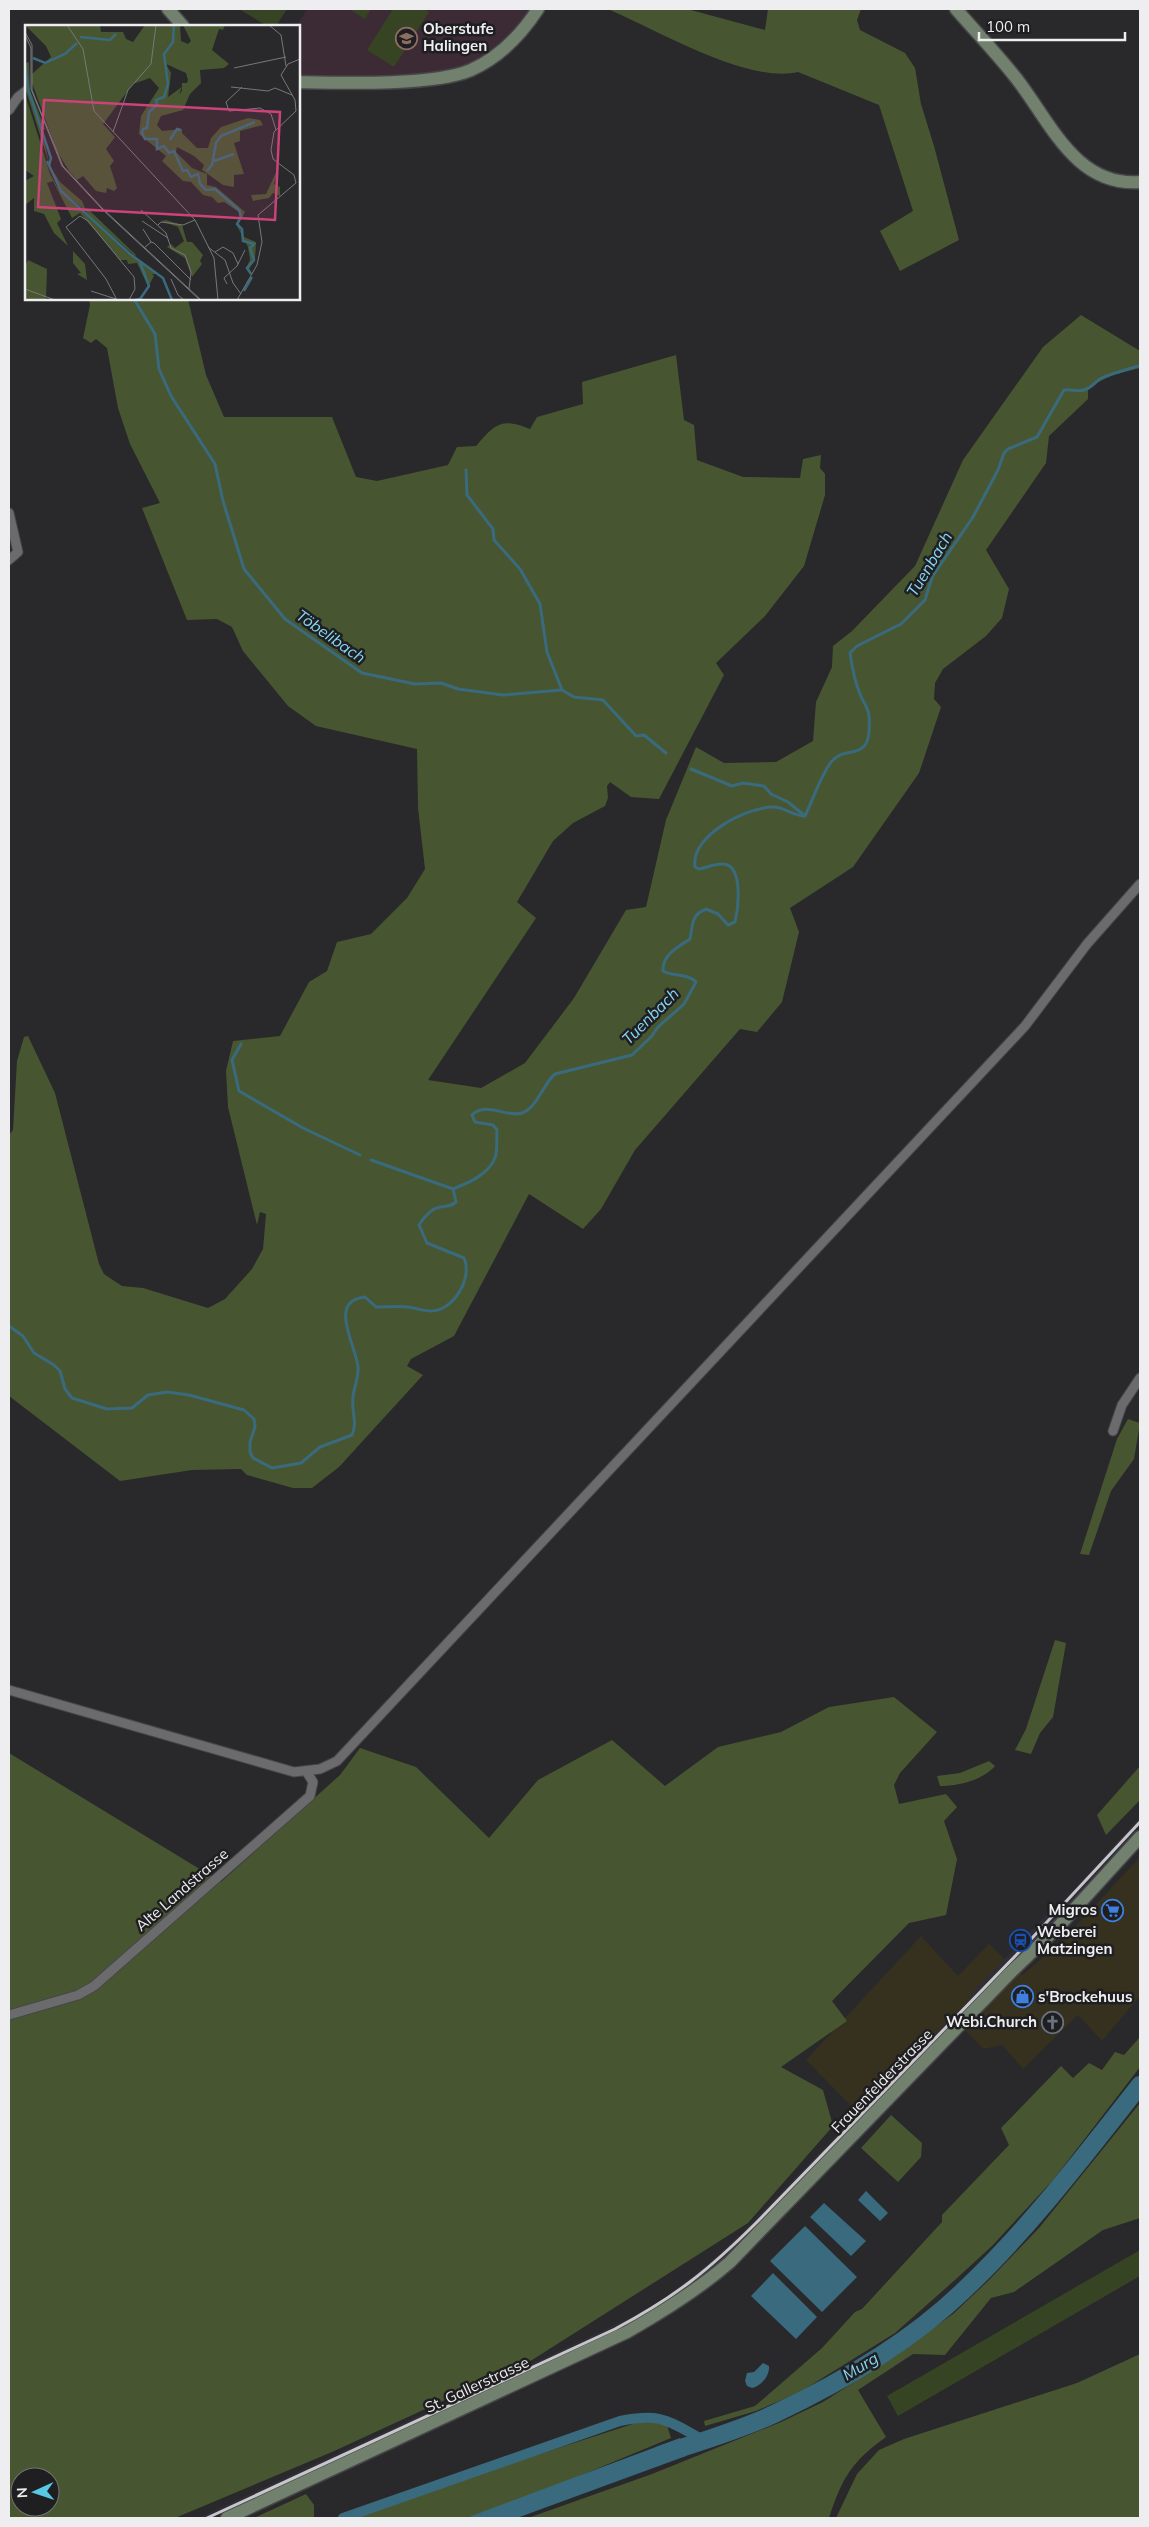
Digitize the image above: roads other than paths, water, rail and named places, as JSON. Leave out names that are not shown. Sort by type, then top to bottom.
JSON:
[{"type":"main road","points":[[168,9],[182,25]]},
{"type":"main road","points":[[300,82],[435,78],[470,70],[504,50],[527,25],[538,9]]},
{"type":"main road","points":[[956,9],[1016,78],[1068,151],[1086,168],[1106,178],[1126,183],[1140,182]]},
{"type":"main road","name":"Frauenfelderstrasse","points":[[730,2262],[983,2000],[1059,1926],[1140,1837]]},
{"type":"main road","name":"St. Gallerstrasse","points":[[227,2518],[627,2332],[695,2291],[730,2262]]},
{"type":"street","points":[[9,110],[18,97],[25,92]]},
{"type":"street","points":[[9,513],[18,552],[9,560]]},
{"type":"street","points":[[9,1690],[294,1772],[320,1769],[338,1761],[1025,1026],[1087,944],[1140,884]]},
{"type":"street","points":[[1114,1431],[1122,1405],[1140,1378]]},
{"type":"street","name":"Alte Landstrasse","points":[[9,2015],[78,1995],[94,1986],[310,1796],[313,1782],[306,1771]]},
{"type":"water","points":[[866,2191],[888,2213],[880,2221],[858,2200]]},
{"type":"water","points":[[824,2203],[866,2241],[851,2256],[810,2217]]},
{"type":"water","points":[[805,2226],[857,2277],[822,2312],[770,2261]]},
{"type":"water","points":[[773,2273],[817,2317],[796,2339],[751,2296]]},
{"type":"water","points":[[763,2363],[769,2366],[764,2380],[755,2387],[747,2386],[745,2381],[747,2373],[754,2372]]},
{"type":"water","points":[[680,2438],[686,2456],[517,2518],[466,2518]]},
{"type":"waterway","name":"Töbelibach","points":[[135,300],[155,334],[159,369],[171,396],[215,464],[223,501],[244,569],[285,619],[362,673],[415,684],[441,683],[458,689],[503,695],[562,690],[574,697],[603,700],[636,736],[644,735],[666,753]]},
{"type":"waterway","name":"Tuenbach","points":[[9,1326],[23,1336],[34,1353],[54,1365],[60,1371],[65,1389],[72,1398],[107,1409],[132,1408],[148,1395],[167,1392],[189,1395],[244,1410],[254,1419],[255,1427],[250,1442],[250,1452],[253,1458],[272,1468],[301,1463],[320,1447],[352,1435],[354,1430],[353,1397],[358,1367],[347,1325],[346,1315],[348,1307],[354,1300],[365,1297],[376,1307],[411,1307],[425,1311],[439,1310],[454,1299],[464,1283],[466,1274],[464,1258],[427,1243],[419,1225],[430,1211],[450,1206],[456,1202],[453,1189],[483,1174],[495,1158],[497,1130],[493,1125],[475,1122],[472,1115],[483,1109],[516,1114],[522,1113],[532,1106],[555,1074],[632,1055],[651,1037],[658,1027],[684,1004],[696,982],[689,977],[663,971],[665,960],[672,952],[690,939],[695,917],[701,911],[706,909],[718,914],[728,925],[735,922],[737,908],[737,880],[730,866],[720,864],[699,869],[695,867],[696,855],[702,844],[723,825],[751,811],[775,807],[805,816],[821,780],[832,761],[845,753],[858,750],[867,741],[869,715],[857,684],[850,653],[857,646],[901,624],[925,600],[932,577],[973,517],[998,470],[1004,453],[1008,449],[1037,437],[1064,390],[1084,390],[1102,378],[1140,366]]},
{"type":"waterway","points":[[466,470],[467,495],[493,529],[494,540],[520,569],[540,604],[547,652],[562,690]]},
{"type":"waterway","name":"Töbelibach","points":[[691,769],[732,786],[743,783],[764,786],[771,794],[788,802],[805,816]]},
{"type":"waterway","points":[[241,1044],[232,1060],[239,1091],[303,1128],[360,1155]]},
{"type":"waterway","points":[[371,1160],[453,1189]]},
{"type":"waterway","name":"Murg","points":[[660,2455],[746,2426],[799,2402],[849,2375],[920,2327],[963,2291],[1011,2243],[1140,2085]]},
{"type":"waterway","points":[[343,2518],[620,2421],[655,2418],[680,2427],[702,2439]]},
{"type":"railway","points":[[207,2518],[615,2329],[656,2306],[691,2282],[757,2222],[1020,1951],[1140,1822]]},
{"type":"place","name":"Oberstufe Halingen","points":[[407,38]]},
{"type":"place","name":"Migros","points":[[1113,1910]]},
{"type":"place","name":"Weberei Matzingen","points":[[1021,1941]]},
{"type":"place","name":"s'Brockehuus","points":[[1022,1997]]},
{"type":"place","name":"Webi.Church","points":[[1053,2022]]}]
